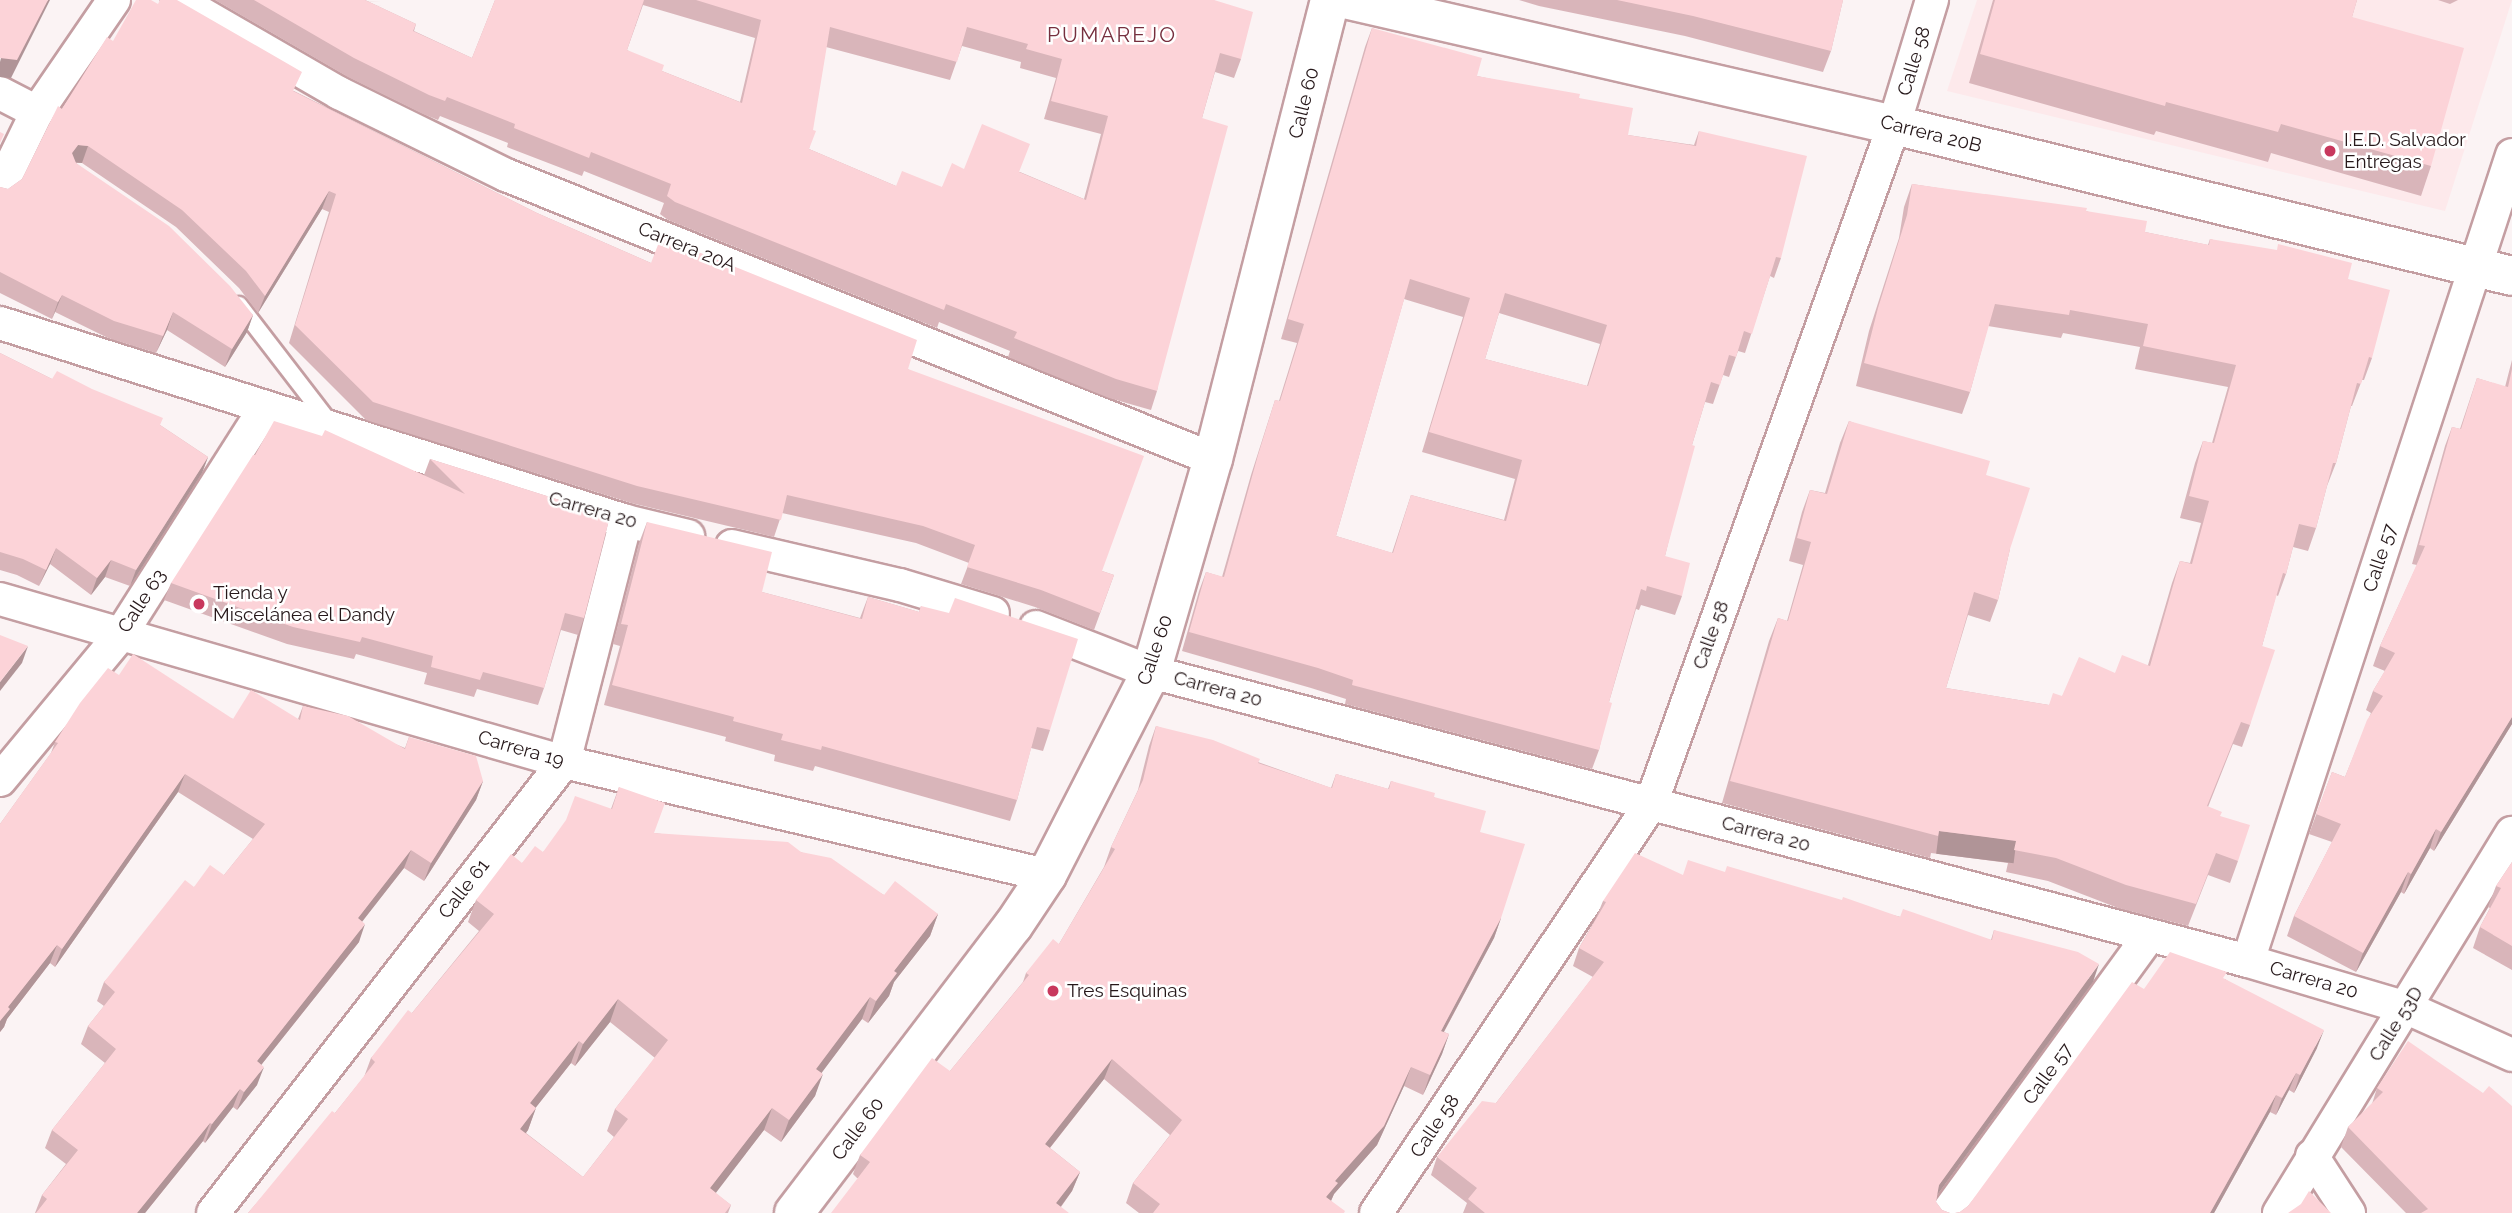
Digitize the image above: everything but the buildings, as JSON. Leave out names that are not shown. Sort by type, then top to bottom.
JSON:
[{"type":"street","points":[[0,188],[37,112],[114,0]]},
{"type":"street","name":"Carrera 20A","points":[[178,0],[339,93],[506,175],[1213,459]]},
{"type":"street","name":"Calle 60","points":[[794,1213],[1013,926],[1047,875],[1151,671],[1213,459],[1330,0]]},
{"type":"street","name":"Carrera 20B","points":[[1349,0],[1894,125],[2494,271]]},
{"type":"street","name":"Calle 58","points":[[1383,1210],[1651,804],[1894,125],[1932,0]]},
{"type":"street","points":[[0,93],[37,112]]},
{"type":"street","name":"Calle 57","points":[[2248,961],[2494,271],[2512,155]]},
{"type":"street","name":"Carrera 20","points":[[0,323],[626,521],[900,585],[1028,624],[1151,671],[2248,961],[2407,1008],[2512,1055]]},
{"type":"street","name":"Calle 63","points":[[0,780],[121,634],[265,408]]},
{"type":"street","name":"Calle 61","points":[[213,1213],[564,762],[626,521]]},
{"type":"street","name":"Carrera 19","points":[[0,599],[564,762],[1047,875]]},
{"type":"street","name":"Calle 53D","points":[[2279,1213],[2512,833]]},
{"type":"street","name":"Calle 57","points":[[1947,1213],[2149,936]]},
{"type":"street","points":[[2312,1156],[2349,1213]]},
{"type":"lane","points":[[232,296],[336,431]]},
{"type":"shaded area","name":"I.E.D. Salvador Entregas","points":[[1977,0],[2512,0],[2445,211],[1947,91]]},
{"type":"place","name":"I.E.D. Salvador Entregas","points":[[2330,151]]},
{"type":"place","name":"Tienda y Miscelánea el Dandy","points":[[199,604]]},
{"type":"place","name":"Tres Esquinas","points":[[1053,991]]},
{"type":"district","name":"PUMAREJO","points":[[1112,35]]}]
